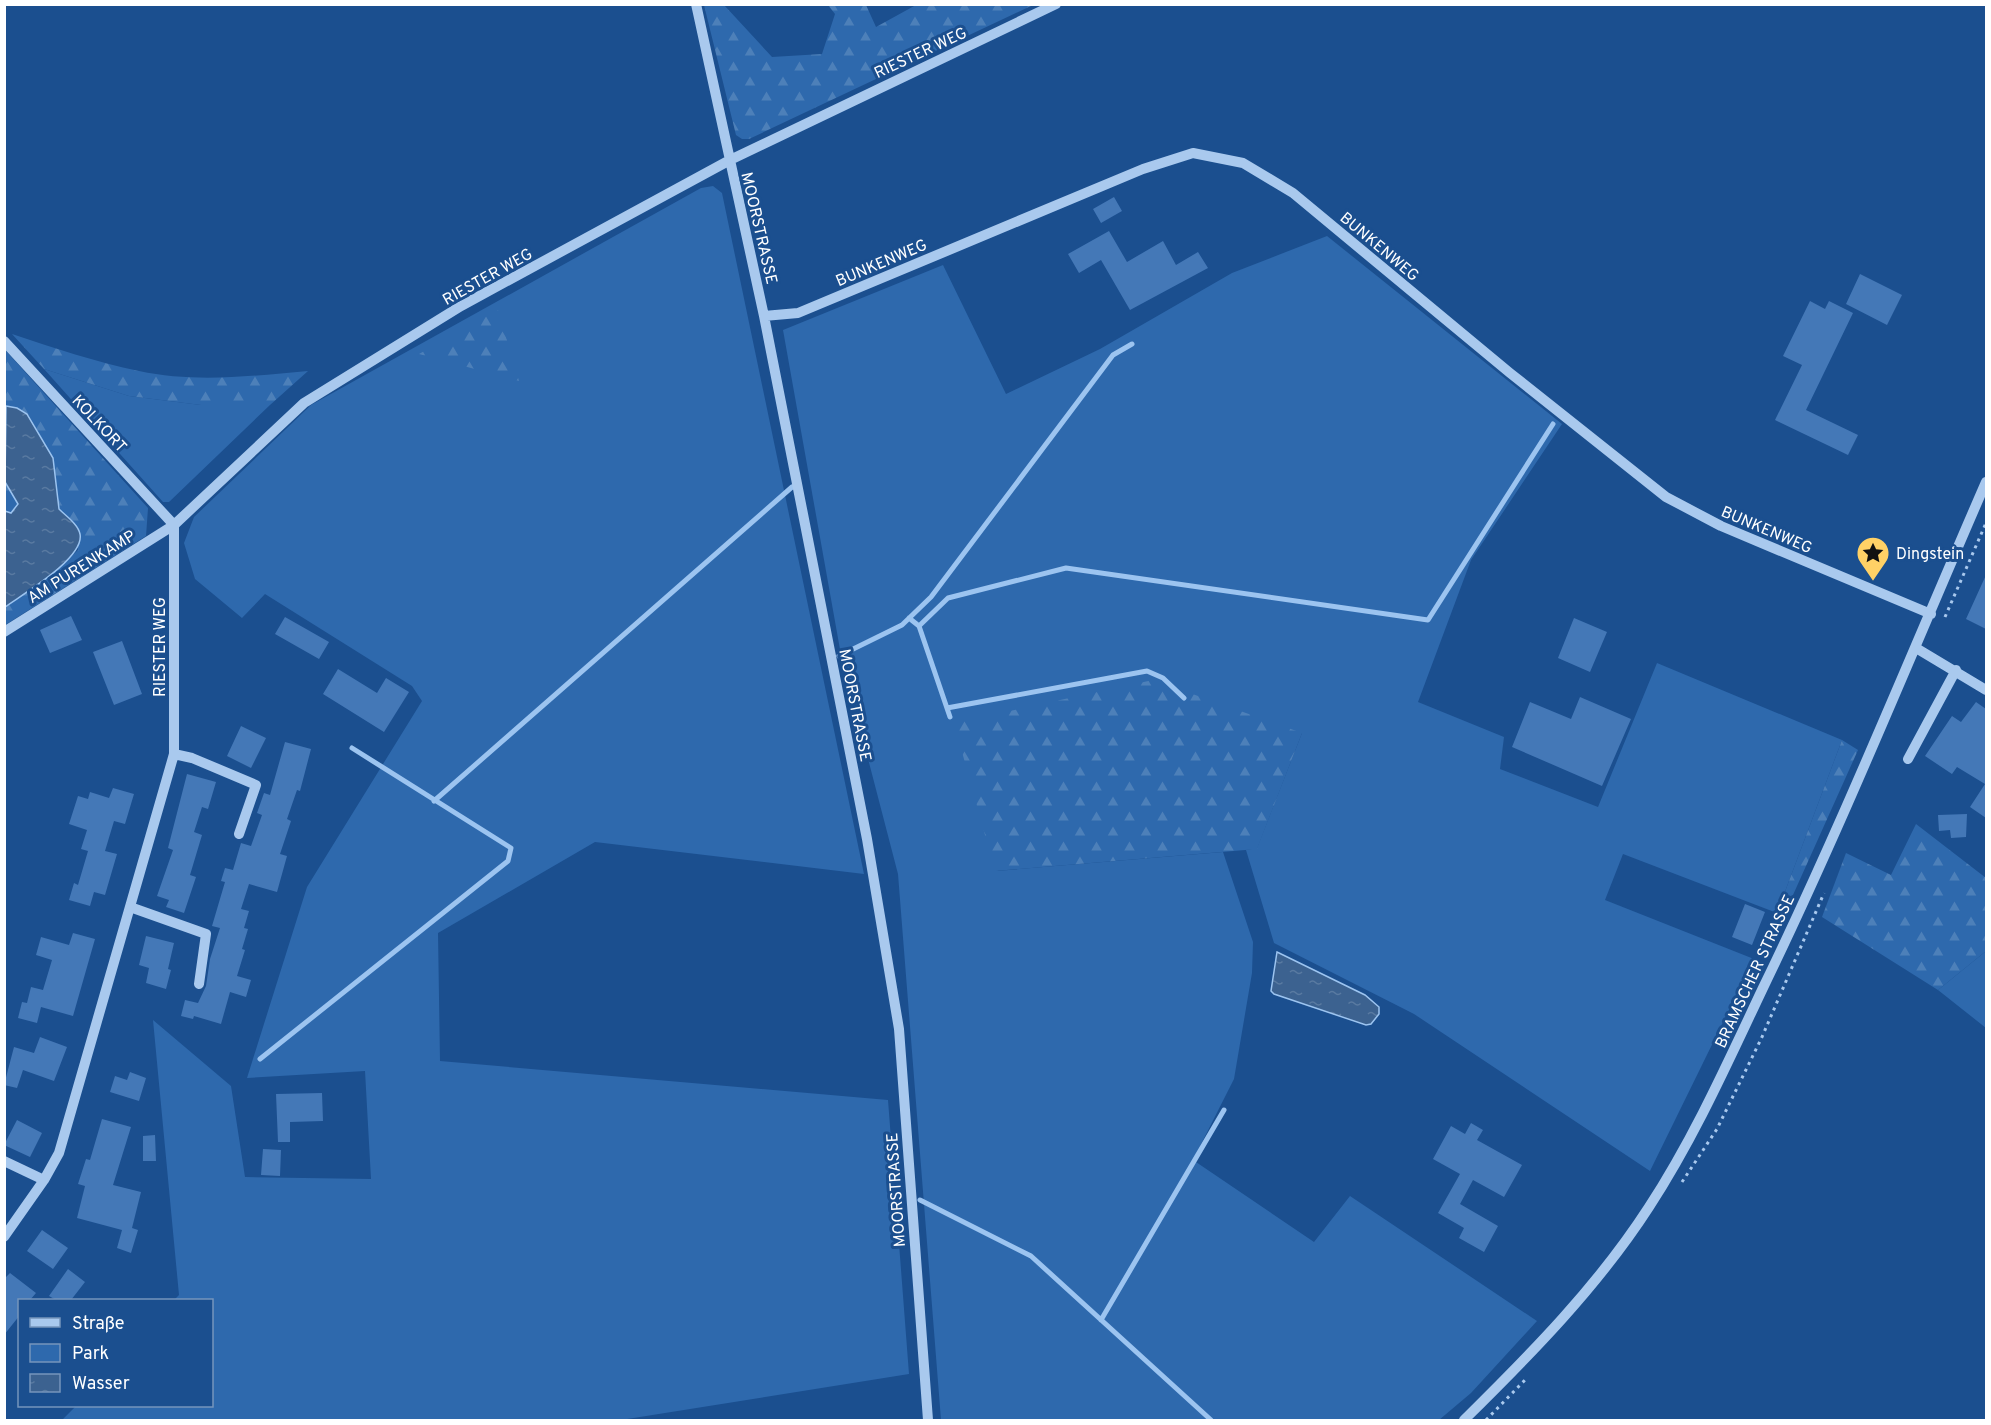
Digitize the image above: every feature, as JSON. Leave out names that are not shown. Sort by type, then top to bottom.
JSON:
[{"type":"street","name":"MOORSTRASSE","points":[[696,4],[764,316],[867,839],[898,1029],[928,1420]]},
{"type":"street","name":"RIESTER WEG","points":[[4,1237],[44,1180],[59,1153],[174,754],[174,525],[304,403],[461,306],[730,160],[1056,4]]},
{"type":"street","name":"BUNKENWEG","points":[[764,316],[798,313],[1143,169],[1193,153],[1243,163],[1293,193],[1510,373],[1666,497],[1721,526],[1931,614]]},
{"type":"street","name":"KOLKORT","points":[[4,341],[174,525]]},
{"type":"street","name":"BRAMSCHER STRASSE","points":[[1464,1420],[1526,1359],[1591,1284],[1649,1208],[1696,1128],[1790,933],[1931,614],[1986,482]]},
{"type":"street","name":"AM PURENKAMP","points":[[4,632],[174,525]]},
{"type":"street","points":[[1916,648],[1986,690]]},
{"type":"street","points":[[1908,759],[1956,670]]},
{"type":"street","points":[[174,754],[192,758],[256,785],[239,834]]},
{"type":"street","points":[[130,907],[206,934],[198,984]]},
{"type":"street","points":[[4,1161],[44,1180]]},
{"type":"path","points":[[1943,620],[1986,523]]},
{"type":"green space","points":[[704,5],[724,5],[772,57],[822,54],[835,14],[828,5],[866,5],[876,27],[916,5],[1033,5],[749,139],[742,139],[736,135]]},
{"type":"green space","points":[[713,186],[722,193],[864,874],[595,842],[438,933],[440,1061],[888,1100],[909,1374],[621,1420],[62,1420],[75,1407],[213,1407],[213,1299],[175,1299],[179,1295],[153,1020],[231,1086],[245,1177],[371,1179],[365,1071],[247,1078],[307,887],[422,701],[412,686],[265,594],[242,618],[195,579],[184,543],[194,517],[311,405],[701,188]]},
{"type":"green space","points":[[1327,236],[1562,424],[1471,560],[1418,702],[1504,737],[1500,769],[1598,807],[1657,663],[1842,740],[1777,913],[1623,854],[1605,900],[1754,959],[1650,1171],[1414,1014],[1274,943],[1246,850],[1257,848],[1302,733],[996,871],[1223,852],[1253,942],[1252,973],[1234,1079],[1193,1160],[1314,1242],[1350,1196],[1537,1321],[1471,1393],[1439,1420],[941,1420],[898,874],[841,655],[783,330],[943,265],[1006,394],[1100,349],[1232,273]]},
{"type":"green space","points":[[498,310],[519,381],[419,354]]},
{"type":"green space","points":[[12,334],[91,359],[160,375],[202,378],[308,371],[270,405],[201,405],[129,396],[44,369]]},
{"type":"green space","points":[[6,351],[148,508],[146,536],[5,625],[5,607],[62,565],[78,550],[77,527],[59,509],[53,458],[28,414],[17,408],[5,407]]},
{"type":"green space","points":[[44,369],[129,396],[201,405],[270,405],[169,502],[163,502]]},
{"type":"green space","points":[[4,482],[19,504],[11,513],[5,511]]},
{"type":"green space","points":[[1153,680],[1302,733],[1257,849],[995,871],[954,723]]},
{"type":"green space","points":[[1842,740],[1858,750],[1784,915],[1777,913]]},
{"type":"green space","points":[[1916,824],[1986,878],[1986,951],[1938,990],[1822,917],[1846,853],[1891,875]]},
{"type":"green space","points":[[1986,951],[1986,1028],[1938,990]]},
{"type":"water","points":[[6,406],[17,408],[27,414],[53,458],[59,509],[74,524],[80,534],[79,543],[73,554],[63,564],[38,585],[5,607],[5,511],[11,513],[18,504],[5,482]]},
{"type":"water","points":[[1277,952],[1365,995],[1379,1007],[1379,1014],[1371,1024],[1366,1025],[1274,994],[1271,991]]},
{"type":"building","points":[[1114,197],[1122,211],[1101,223],[1093,209]]},
{"type":"building","points":[[1109,231],[1127,262],[1163,241],[1176,265],[1198,252],[1208,268],[1130,310],[1101,260],[1079,273],[1068,254]]},
{"type":"building","points":[[1860,274],[1902,295],[1887,325],[1846,304]]},
{"type":"building","points":[[1810,301],[1825,309],[1829,301],[1853,313],[1806,410],[1858,435],[1848,455],[1775,420],[1802,365],[1783,356]]},
{"type":"building","points":[[1986,575],[1986,629],[1966,619]]},
{"type":"building","points":[[71,616],[82,640],[50,653],[40,630]]},
{"type":"building","points":[[285,617],[329,642],[319,659],[275,634]]},
{"type":"building","points":[[1574,618],[1607,632],[1590,672],[1558,658]]},
{"type":"building","points":[[122,641],[142,694],[114,705],[93,652]]},
{"type":"building","points":[[338,669],[377,693],[386,678],[409,692],[384,732],[323,694]]},
{"type":"building","points":[[1580,697],[1631,719],[1602,786],[1512,747],[1530,702],[1571,719]]},
{"type":"building","points":[[1976,702],[1986,709],[1986,818],[1970,807],[1985,784],[1957,767],[1952,774],[1925,756],[1952,716],[1961,722]]},
{"type":"building","points":[[241,726],[266,738],[251,768],[227,756]]},
{"type":"building","points":[[285,742],[311,749],[300,791],[297,790],[287,819],[291,821],[280,854],[287,856],[277,892],[249,884],[241,909],[249,911],[244,928],[248,929],[242,949],[245,950],[237,976],[251,980],[246,997],[230,992],[221,1024],[194,1016],[193,1019],[181,1016],[185,1000],[198,1003],[206,986],[210,959],[220,928],[212,926],[225,882],[221,881],[225,868],[233,870],[241,843],[251,846],[262,815],[257,813],[264,793],[270,795]]},
{"type":"building","points":[[187,774],[216,782],[208,809],[202,807],[194,832],[202,835],[190,875],[196,877],[184,913],[166,907],[169,900],[157,896],[173,850],[168,848]]},
{"type":"building","points":[[113,788],[134,794],[125,824],[114,821],[105,851],[117,854],[105,895],[94,892],[90,906],[69,900],[74,883],[78,885],[88,851],[81,849],[87,830],[69,824],[78,796],[88,799],[90,792],[109,798]]},
{"type":"building","points":[[1967,814],[1966,837],[1951,838],[1950,830],[1939,831],[1938,815]]},
{"type":"building","points":[[1745,904],[1765,912],[1752,945],[1732,937]]},
{"type":"building","points":[[73,933],[95,939],[73,1016],[41,1007],[37,1023],[18,1018],[22,1002],[27,1003],[31,987],[43,990],[52,960],[36,955],[41,937],[69,945]]},
{"type":"building","points":[[146,936],[174,943],[166,989],[146,983],[149,968],[139,965]]},
{"type":"building","points":[[40,1037],[67,1047],[54,1081],[23,1070],[17,1088],[4,1085],[14,1047],[34,1053]]},
{"type":"building","points":[[130,1072],[146,1078],[139,1101],[110,1092],[115,1076],[127,1080]]},
{"type":"building","points":[[322,1093],[323,1121],[290,1122],[290,1142],[278,1142],[276,1094]]},
{"type":"building","points":[[102,1119],[131,1127],[113,1185],[141,1192],[132,1228],[138,1230],[131,1253],[117,1248],[122,1230],[77,1218],[85,1186],[78,1184],[86,1159],[90,1160]]},
{"type":"building","points":[[17,1120],[42,1133],[30,1157],[4,1145]]},
{"type":"building","points":[[1471,1123],[1483,1130],[1477,1140],[1522,1165],[1504,1197],[1473,1180],[1460,1204],[1498,1226],[1484,1252],[1459,1238],[1464,1228],[1438,1213],[1460,1174],[1433,1159],[1451,1126],[1465,1134]]},
{"type":"building","points":[[155,1135],[156,1161],[143,1161],[143,1136]]},
{"type":"building","points":[[263,1149],[281,1150],[280,1176],[261,1175]]},
{"type":"building","points":[[42,1230],[68,1248],[53,1269],[27,1251]]},
{"type":"building","points":[[68,1269],[85,1282],[72,1299],[54,1299],[49,1296]]},
{"type":"building","points":[[10,1273],[36,1293],[31,1299],[18,1299],[18,1318],[4,1335],[4,1279]]},
{"type":"waterway","points":[[839,656],[902,625],[931,597],[1113,355],[1132,344]]},
{"type":"waterway","points":[[909,618],[919,626],[948,598],[1066,568],[1428,620],[1553,424]]},
{"type":"waterway","points":[[434,801],[792,487]]},
{"type":"waterway","points":[[919,626],[950,717]]},
{"type":"waterway","points":[[947,708],[1147,671],[1163,678],[1184,698]]},
{"type":"waterway","points":[[260,1059],[508,861],[511,848],[352,748]]},
{"type":"waterway","points":[[1101,1320],[1224,1110]]},
{"type":"waterway","points":[[920,1200],[1031,1256],[1211,1420]]},
{"type":"place","name":"Dingstein","points":[[1873,582]]}]
